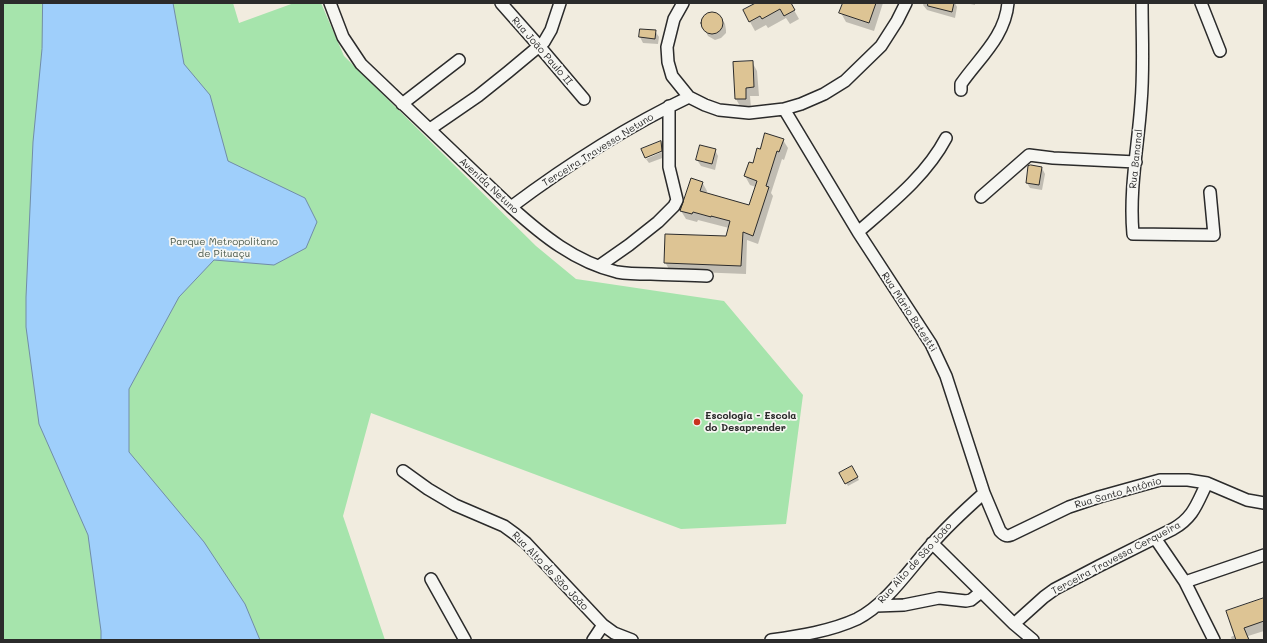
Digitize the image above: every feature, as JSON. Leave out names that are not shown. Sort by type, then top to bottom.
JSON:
[{"type":"street","name":"Avenida Netuno","points":[[330,3],[343,37],[361,64],[511,207],[555,243],[583,260],[619,272],[707,276]]},
{"type":"street","name":"Rua João Paulo II","points":[[501,3],[584,99]]},
{"type":"street","points":[[430,129],[478,96],[544,42],[551,30],[560,3]]},
{"type":"street","points":[[683,3],[674,19],[667,47],[668,62],[672,76],[689,97],[705,105],[719,110],[749,113],[784,109],[801,104],[824,94],[845,81],[881,46],[897,21],[906,3]]},
{"type":"street","points":[[961,90],[961,84],[991,47],[1002,28],[1008,3]]},
{"type":"street","name":"Rua Bananal","points":[[1142,3],[1142,88],[1132,207],[1133,234],[1214,235],[1210,192]]},
{"type":"street","points":[[1201,3],[1220,51]]},
{"type":"street","points":[[402,104],[459,60]]},
{"type":"street","name":"Terceira Travessa Netuno","points":[[511,207],[592,152],[669,106],[689,97]]},
{"type":"street","points":[[599,266],[658,222],[674,206],[676,200],[669,167],[669,106]]},
{"type":"street","name":"Rua Mário Batestti","points":[[784,109],[858,232],[925,334],[937,355],[946,376],[984,493],[1000,531]]},
{"type":"street","points":[[858,232],[912,184],[936,155],[946,138]]},
{"type":"street","points":[[981,197],[1029,155],[1053,158],[1136,162]]},
{"type":"street","name":"Rua Alto de São João","points":[[403,471],[428,489],[455,505],[504,526],[515,534],[526,543],[603,625],[614,633],[632,640]]},
{"type":"street","name":"Rua Santo Antônio","points":[[1000,531],[1009,536],[1069,507],[1105,495],[1160,480],[1188,480],[1207,483],[1247,500],[1264,503]]},
{"type":"street","name":"Terceira Travessa Cerqueira","points":[[1014,624],[1054,589],[1173,530],[1183,523],[1190,517],[1207,483]]},
{"type":"street","name":"Rua Alto de São João","points":[[771,640],[836,626],[857,619],[876,606],[894,588],[932,543],[959,515],[984,493]]},
{"type":"street","points":[[1155,538],[1186,582],[1214,640]]},
{"type":"street","points":[[932,543],[1014,624],[1033,640]]},
{"type":"street","points":[[1186,582],[1264,555]]},
{"type":"street","points":[[431,579],[465,640]]},
{"type":"street","points":[[876,606],[904,605],[939,598],[966,602],[981,592]]},
{"type":"street","points":[[593,640],[603,625]]},
{"type":"green space","name":"Parque Metropolitano de Pituaçu","points":[[3,3],[233,3],[239,23],[294,3],[321,3],[344,56],[536,246],[576,279],[724,301],[803,395],[786,524],[681,529],[371,413],[343,516],[385,640],[3,640]]},
{"type":"water","points":[[43,3],[173,3],[184,64],[210,95],[228,161],[305,198],[317,222],[306,248],[274,265],[214,260],[179,297],[129,389],[129,452],[204,542],[245,604],[260,640],[101,640],[88,535],[39,424],[26,327],[33,142],[42,49]]},
{"type":"building","points":[[756,3],[791,3],[795,10],[784,16],[780,9],[762,19],[760,16],[749,22],[743,10]]},
{"type":"building","points":[[843,3],[876,3],[869,23],[839,13]]},
{"type":"building","points":[[928,3],[954,3],[952,12],[928,6]]},
{"type":"building","points":[[712,12],[720,15],[723,23],[720,31],[712,34],[704,31],[701,23],[704,15]]},
{"type":"building","points":[[640,29],[656,30],[655,39],[639,37]]},
{"type":"building","points":[[753,61],[754,87],[746,88],[746,99],[735,99],[733,62]]},
{"type":"building","points":[[765,133],[784,139],[779,152],[777,151],[766,186],[769,187],[753,236],[743,232],[741,266],[664,263],[665,234],[726,236],[730,221],[693,212],[692,214],[680,211],[691,178],[703,182],[700,191],[749,205],[757,181],[744,176],[749,162],[753,163],[757,148],[760,149]]},
{"type":"building","points":[[661,141],[662,151],[645,158],[641,149]]},
{"type":"building","points":[[700,145],[716,149],[712,164],[696,160]]},
{"type":"building","points":[[1031,165],[1042,167],[1039,185],[1026,183],[1028,166]]},
{"type":"building","points":[[852,466],[858,477],[845,484],[839,473]]},
{"type":"building","points":[[1264,598],[1264,621],[1244,628],[1249,640],[1236,640],[1226,611]]},
{"type":"place","name":"Escologia - Escola do Desaprender","points":[[697,422]]}]
